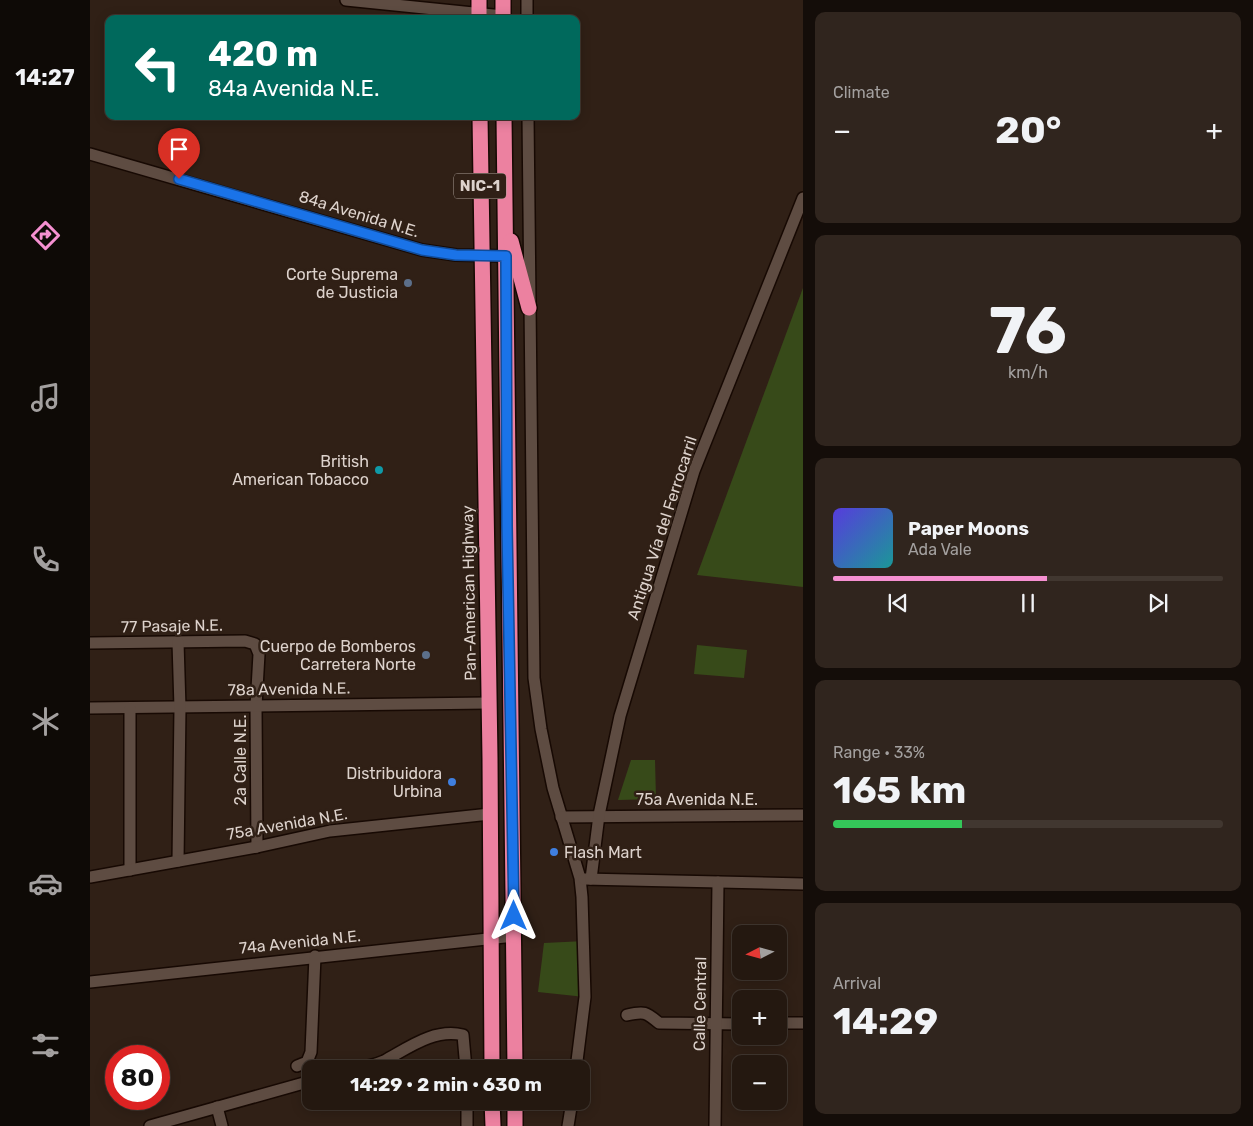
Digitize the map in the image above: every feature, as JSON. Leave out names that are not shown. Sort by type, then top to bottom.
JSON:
[{"type":"highway","points":[[502,0],[503,15]]},
{"type":"highway","name":"Pan-American Highway","points":[[480,120],[492,1060]]},
{"type":"highway","name":"NIC-1","points":[[504,120],[507,526],[515,1060]]},
{"type":"highway","points":[[506,225],[529,308]]},
{"type":"highway","points":[[492,1110],[493,1126]]},
{"type":"highway","points":[[515,1110],[515,1126]]},
{"type":"street","points":[[346,0],[479,11],[495,15]]},
{"type":"street","points":[[527,0],[527,15]]},
{"type":"street","points":[[528,120],[534,678],[541,729],[561,817],[585,879],[584,1005],[577,1060]]},
{"type":"street","name":"84a Avenida N.E.","points":[[90,154],[422,250],[481,256],[506,256]]},
{"type":"street","name":"Antigua Vía del Ferrocarril","points":[[585,879],[620,716],[694,471],[803,198]]},
{"type":"street","name":"77 Pasaje N.E.","points":[[90,643],[245,641],[255,644]]},
{"type":"street","points":[[178,642],[180,708],[178,861]]},
{"type":"street","name":"2a Calle N.E.","points":[[255,644],[259,654],[256,706],[257,847]]},
{"type":"street","name":"78a Avenida N.E.","points":[[90,708],[130,709],[488,702]]},
{"type":"street","points":[[130,709],[130,870]]},
{"type":"street","name":"75a Avenida N.E.","points":[[90,877],[257,847],[330,831],[490,814]]},
{"type":"street","name":"75a Avenida N.E.","points":[[561,817],[599,815],[803,815]]},
{"type":"street","points":[[585,879],[803,884]]},
{"type":"street","name":"Calle Central","points":[[715,1126],[718,882]]},
{"type":"street","name":"74a Avenida N.E.","points":[[90,982],[490,937],[514,936]]},
{"type":"street","points":[[297,1066],[306,1062],[311,1052],[315,956]]},
{"type":"street","points":[[627,1014],[649,1013],[659,1022],[732,1024]]},
{"type":"street","points":[[787,1023],[803,1023]]},
{"type":"street","points":[[385,1060],[414,1043],[453,1032],[464,1035],[465,1060]]},
{"type":"street","points":[[150,1126],[302,1083]]},
{"type":"street","points":[[217,1107],[222,1126]]},
{"type":"street","points":[[467,1110],[467,1126]]},
{"type":"street","points":[[568,1126],[571,1110]]},
{"type":"green space","points":[[803,288],[803,587],[697,575]]},
{"type":"green space","points":[[697,645],[747,650],[744,678],[694,674]]},
{"type":"green space","points":[[631,760],[655,760],[656,799],[618,800]]},
{"type":"green space","points":[[585,941],[585,997],[538,992],[544,943]]},
{"type":"place","name":"Corte Suprema de Justicia","points":[[408,283]]},
{"type":"place","name":"British American Tobacco","points":[[379,470]]},
{"type":"place","name":"Cuerpo de Bomberos Carretera Norte","points":[[426,655]]},
{"type":"place","name":"Distribuidora Urbina","points":[[452,782]]},
{"type":"place","name":"Flash Mart","points":[[554,852]]},
{"type":"route","points":[[179,179],[422,250],[456,255],[506,256],[507,526],[514,916]]}]
